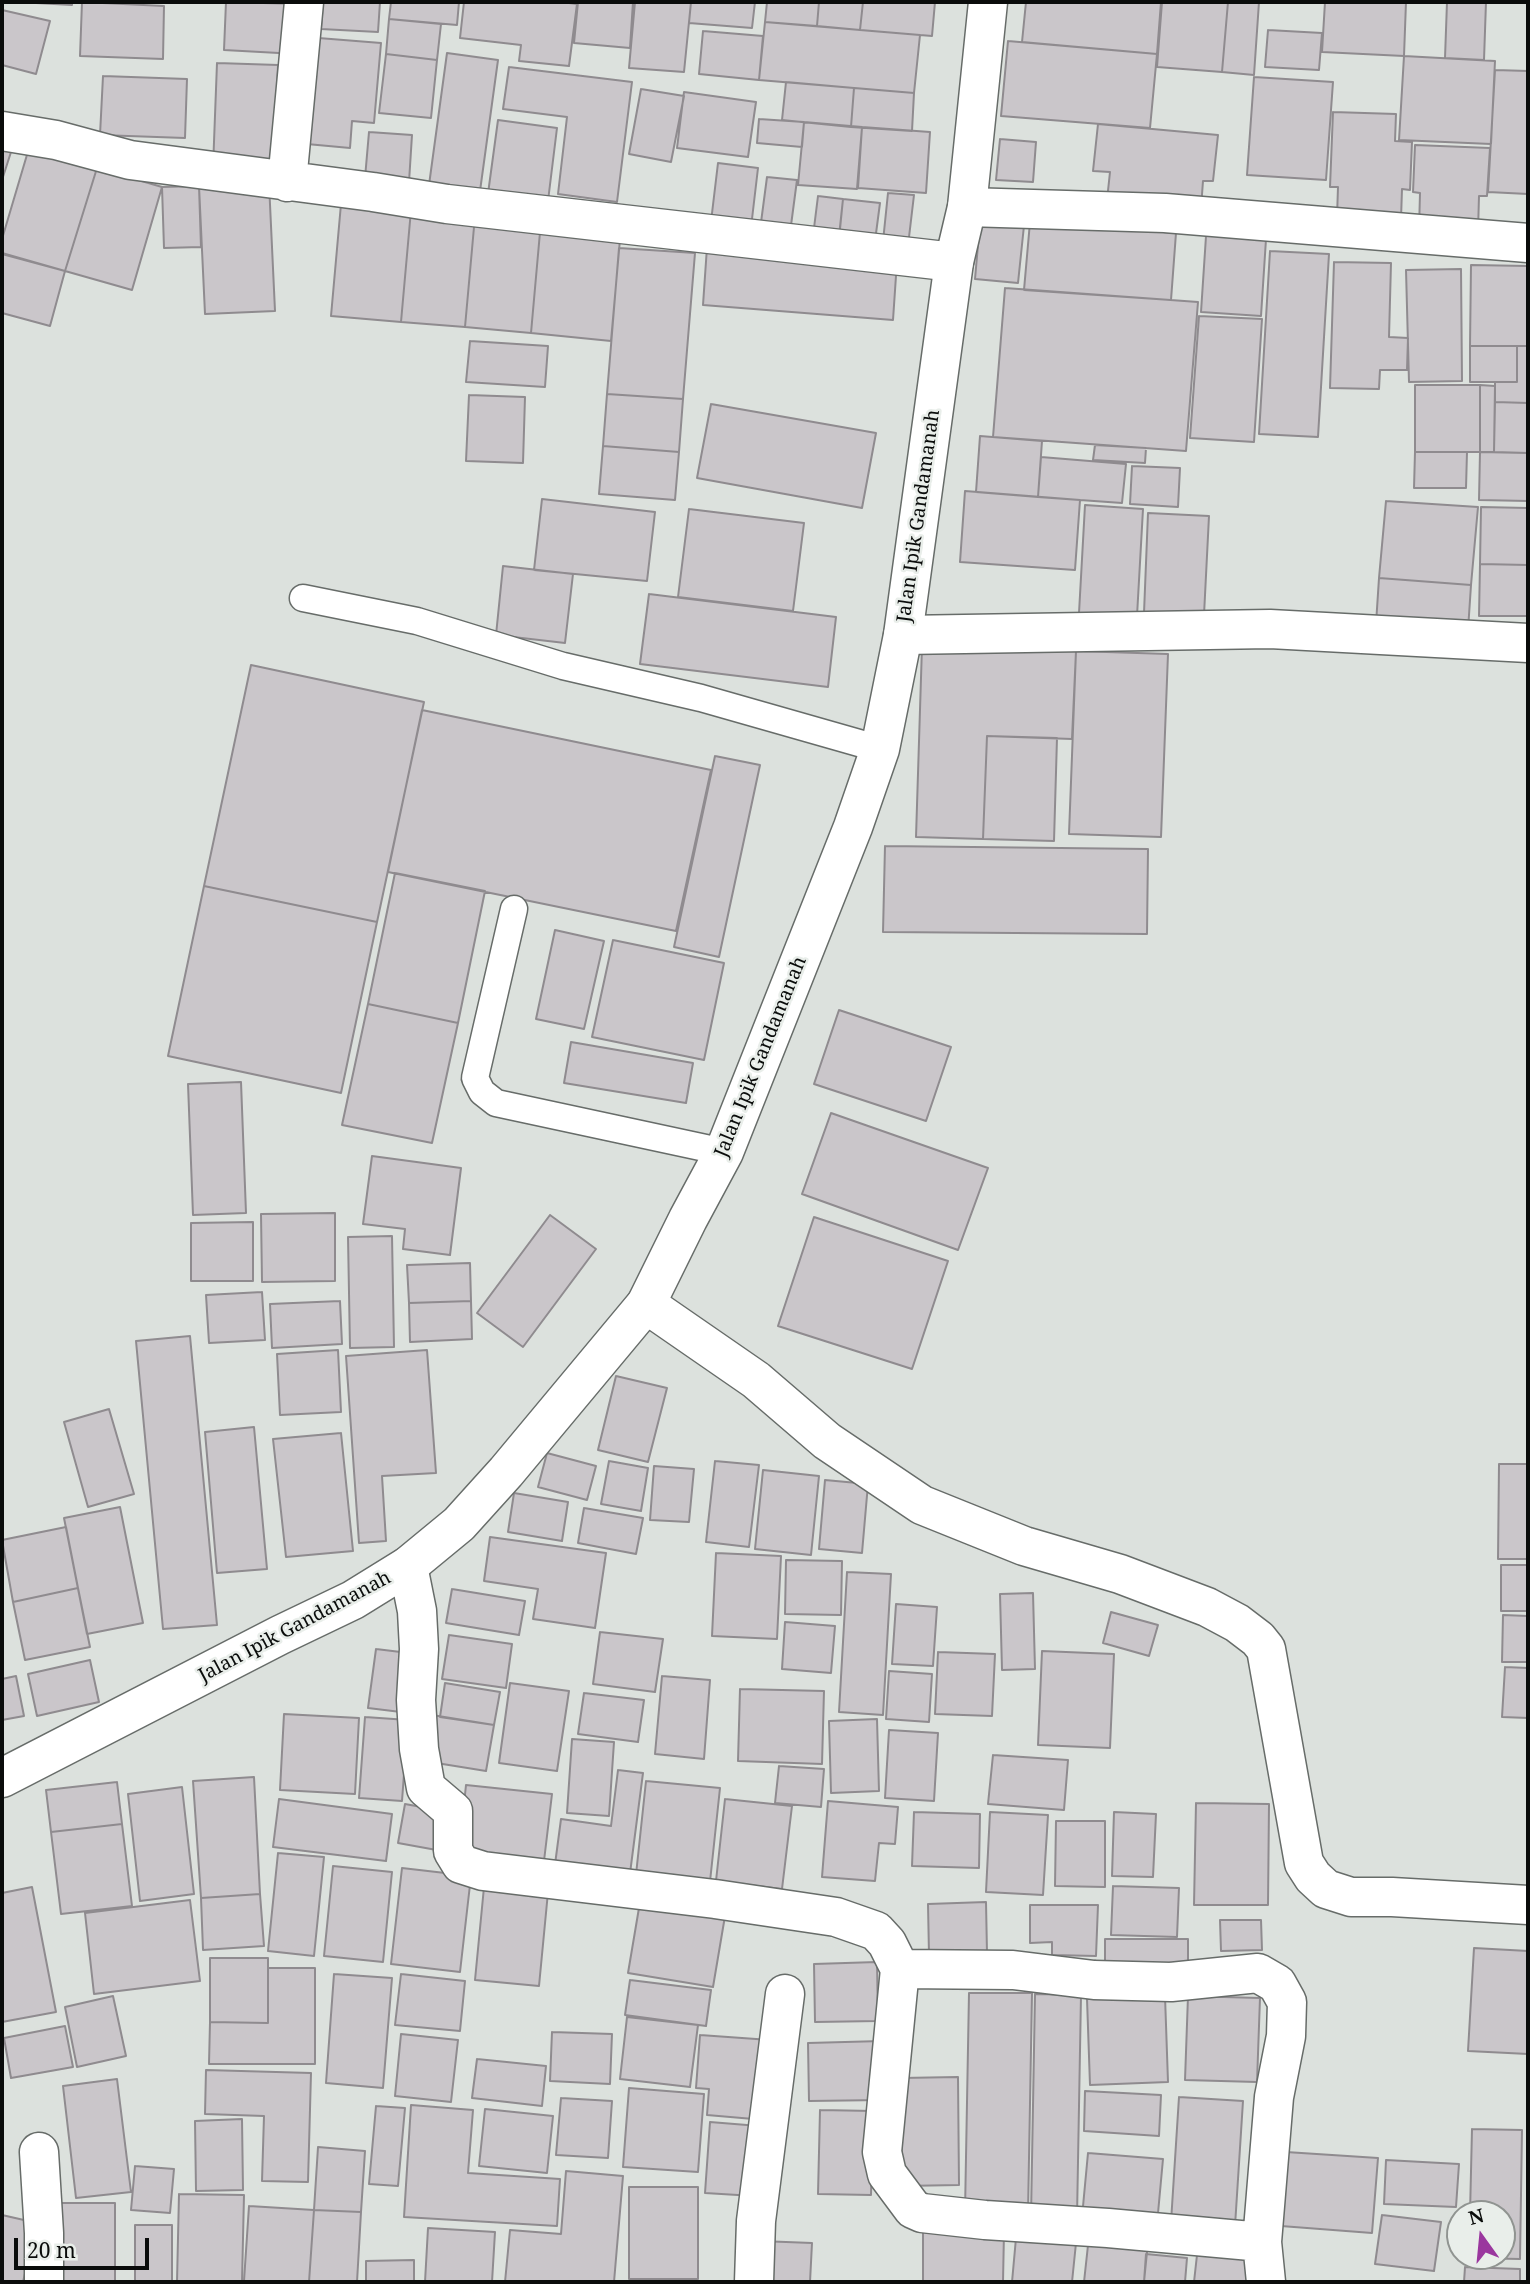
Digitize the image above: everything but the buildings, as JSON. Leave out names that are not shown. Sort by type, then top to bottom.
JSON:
[{"type":"street","points":[[287,182],[304,2]]},
{"type":"street","name":"Jalan Ipik Gandamanah","points":[[2,1778],[353,1601],[408,1566],[469,1514],[646,1304],[724,1153],[853,827],[880,749],[903,635],[954,262],[967,207],[988,2]]},
{"type":"street","points":[[2,131],[56,141],[130,160],[460,206],[954,262]]},
{"type":"street","points":[[967,207],[1165,213],[1528,243]]},
{"type":"street","points":[[903,635],[1270,629],[1528,643]]},
{"type":"street","points":[[646,1304],[756,1380],[827,1441],[922,1505],[1024,1546],[1120,1574],[1208,1607],[1237,1623],[1258,1639],[1266,1649],[1304,1863],[1313,1877],[1326,1889],[1351,1897],[1528,1905]]},
{"type":"street","points":[[408,1566],[417,1611],[419,1649],[416,1700],[421,1762],[426,1788],[453,1811],[453,1851],[461,1864],[483,1871],[715,1899],[836,1917],[876,1931],[901,1969],[882,2152],[887,2174],[913,2209],[922,2213],[985,2220],[1262,2242]]},
{"type":"street","points":[[901,1969],[1013,1970],[1094,1980],[1171,1982],[1258,1973],[1277,1984],[1287,2003],[1274,2097],[1262,2242],[1266,2282]]},
{"type":"street","points":[[754,2282],[756,2221],[785,1994]]},
{"type":"street","points":[[39,2151],[44,2282]]},
{"type":"lane","points":[[303,598],[417,621],[563,666],[701,698],[880,749]]},
{"type":"lane","points":[[514,909],[475,1078],[482,1092],[496,1103],[724,1153]]}]
